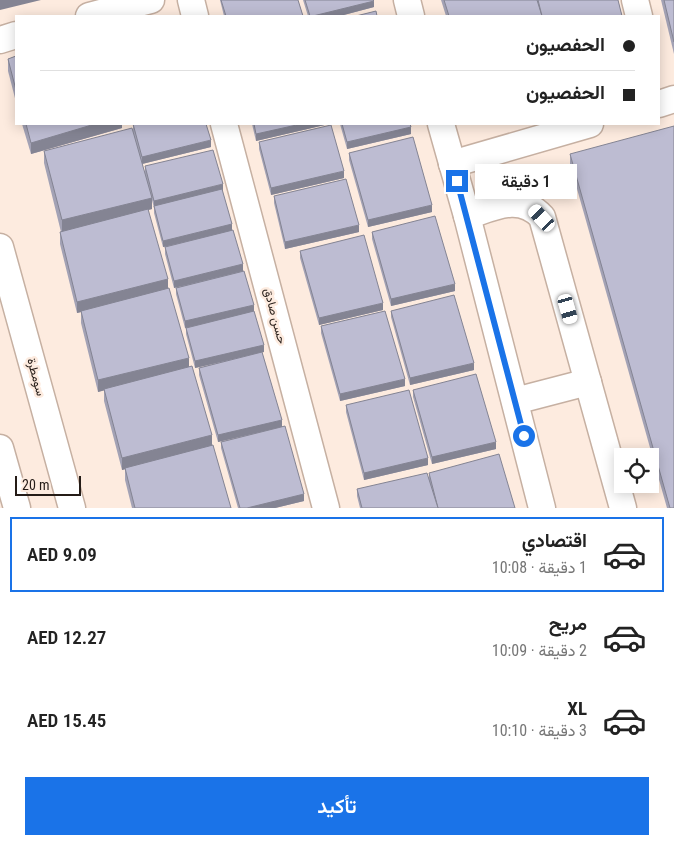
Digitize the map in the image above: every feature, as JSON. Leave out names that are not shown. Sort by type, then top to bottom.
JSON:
[{"type":"street","points":[[93,15],[151,0]]},
{"type":"street","points":[[191,0],[195,15]]},
{"type":"street","points":[[407,0],[411,15]]},
{"type":"street","points":[[634,0],[639,15]]},
{"type":"street","points":[[0,40],[15,36]]},
{"type":"street","name":"حسن صادق","points":[[224,125],[326,508]]},
{"type":"street","points":[[441,125],[467,216],[542,508]]},
{"type":"street","points":[[452,164],[587,125]]},
{"type":"street","points":[[467,216],[506,204],[523,204],[535,209],[542,218],[623,508]]},
{"type":"street","name":"سومطرة","points":[[0,247],[72,508]]},
{"type":"street","points":[[515,400],[588,382]]},
{"type":"street","points":[[2,463],[17,508]]},
{"type":"building","points":[[221,0],[298,0],[303,15],[226,15]]},
{"type":"building","points":[[305,0],[374,1],[317,15],[310,15]]},
{"type":"building","points":[[444,0],[537,0],[542,15],[449,15]]},
{"type":"building","points":[[538,0],[618,0],[622,15],[542,15]]},
{"type":"building","points":[[664,0],[674,0],[674,42]]},
{"type":"building","points":[[376,11],[377,15],[360,15]]},
{"type":"building","points":[[15,56],[15,86],[8,59]]},
{"type":"building","points":[[26,125],[92,125],[31,143]]},
{"type":"building","points":[[133,125],[206,125],[211,140],[142,157]]},
{"type":"building","points":[[254,125],[296,125],[256,134]]},
{"type":"building","points":[[331,125],[344,171],[271,188],[259,142]]},
{"type":"building","points":[[342,125],[410,125],[411,127],[347,142]]},
{"type":"building","points":[[674,126],[674,508],[670,508],[659,469],[659,448],[653,448],[570,154]]},
{"type":"building","points":[[132,128],[152,198],[62,220],[44,151]]},
{"type":"building","points":[[413,137],[432,205],[368,220],[349,153]]},
{"type":"building","points":[[213,150],[223,184],[154,201],[145,166]]},
{"type":"building","points":[[346,179],[359,225],[285,242],[274,196]]},
{"type":"building","points":[[222,189],[232,224],[163,241],[154,206]]},
{"type":"building","points":[[148,209],[168,279],[77,302],[60,232]]},
{"type":"building","points":[[435,216],[455,284],[391,299],[372,232]]},
{"type":"building","points":[[233,230],[243,264],[174,281],[165,247]]},
{"type":"building","points":[[364,235],[383,303],[319,318],[300,251]]},
{"type":"building","points":[[244,271],[254,305],[185,321],[176,288]]},
{"type":"building","points":[[169,288],[189,358],[98,380],[81,311]]},
{"type":"building","points":[[454,295],[474,363],[410,378],[391,311]]},
{"type":"building","points":[[254,311],[264,345],[195,361],[186,328]]},
{"type":"building","points":[[385,311],[405,379],[340,394],[321,326]]},
{"type":"building","points":[[262,352],[282,420],[218,435],[199,368]]},
{"type":"building","points":[[192,366],[212,435],[122,458],[104,389]]},
{"type":"building","points":[[476,374],[496,442],[432,457],[413,390]]},
{"type":"building","points":[[409,390],[428,458],[364,473],[346,405]]},
{"type":"building","points":[[285,426],[304,494],[240,508],[221,442]]},
{"type":"building","points":[[213,445],[231,508],[135,508],[125,468]]},
{"type":"building","points":[[499,454],[515,508],[438,508],[429,473]]},
{"type":"building","points":[[427,473],[438,508],[362,508],[357,489]]},
{"type":"route","points":[[457,181],[524,436]]}]
